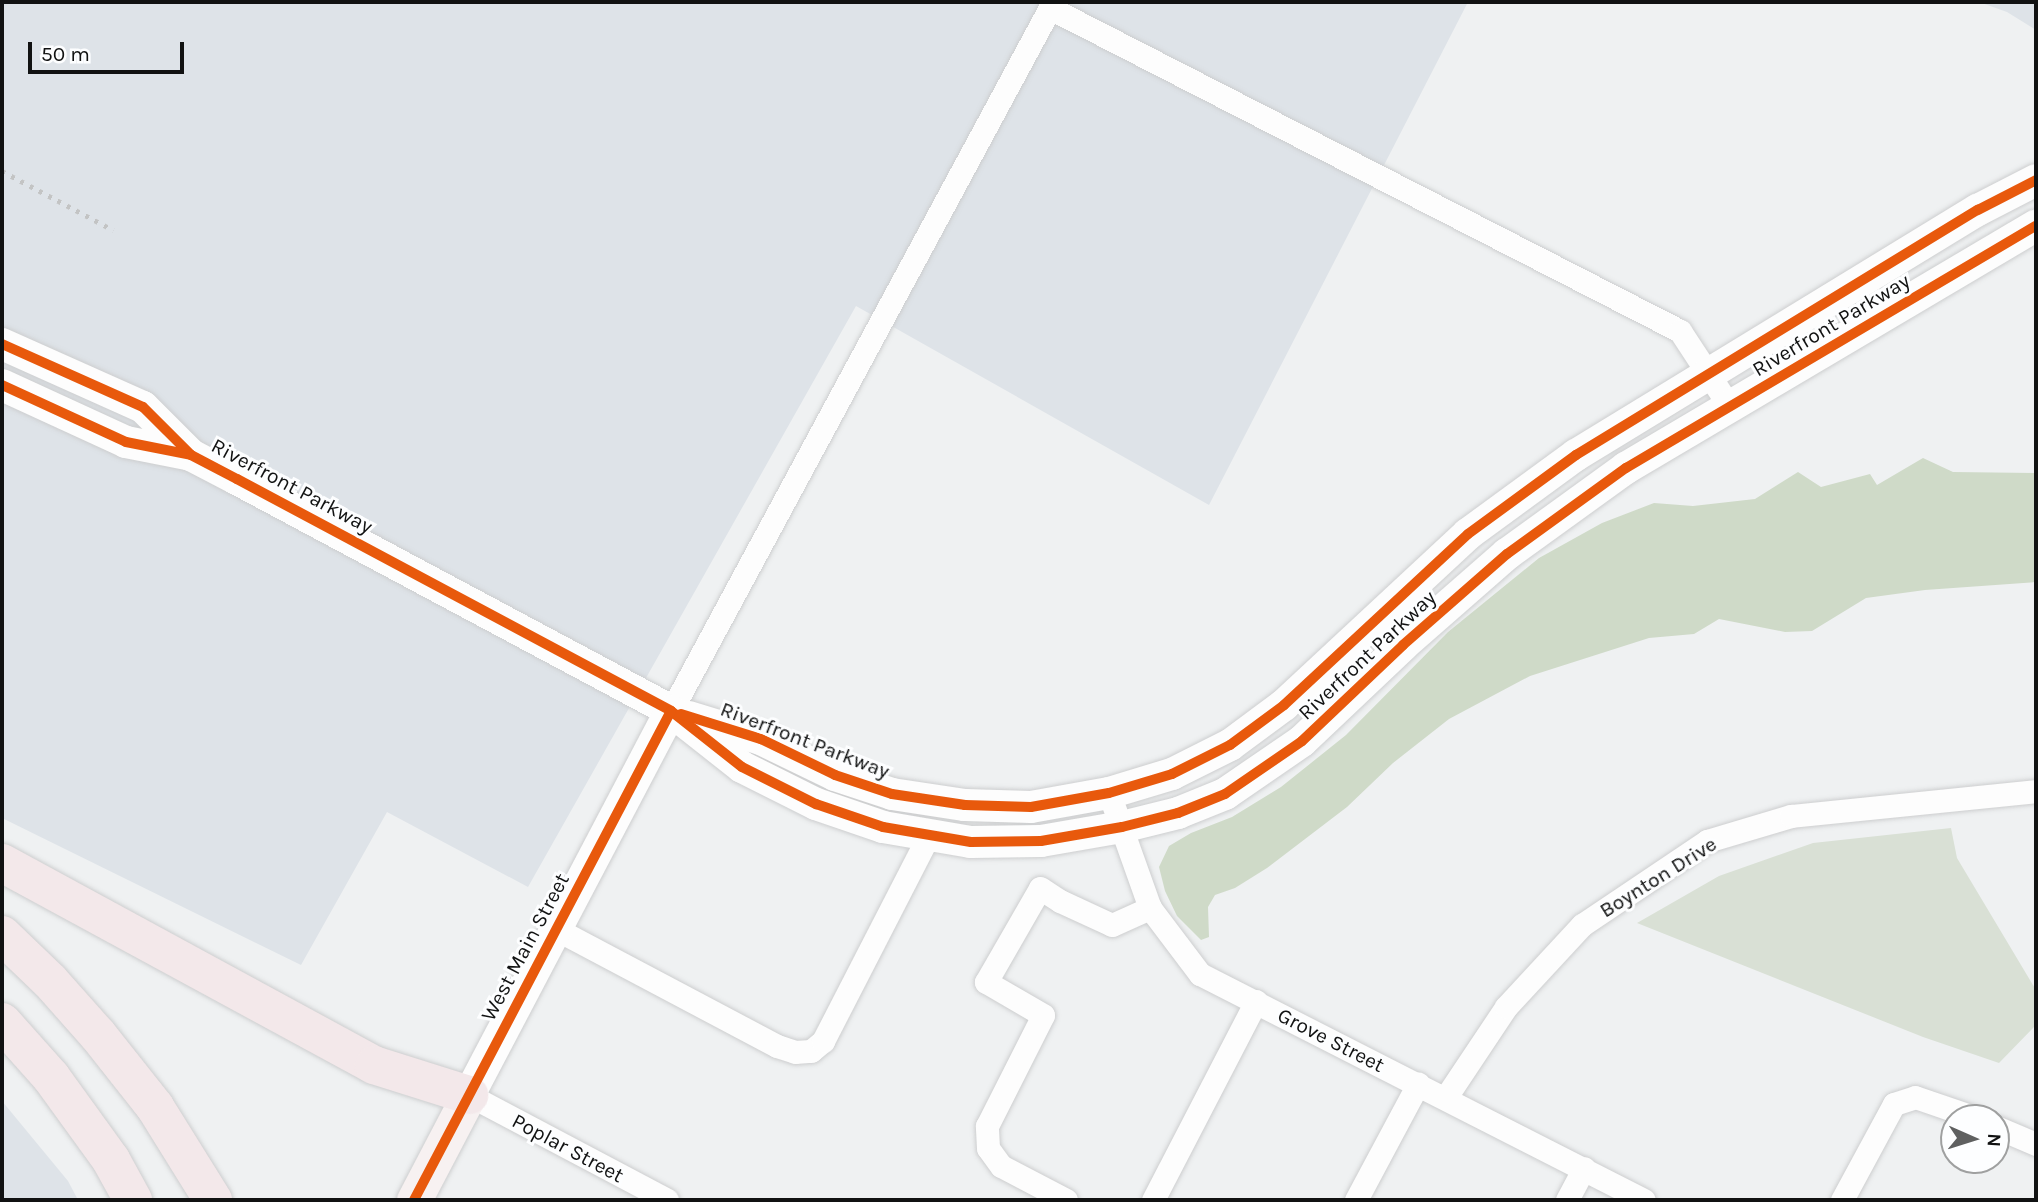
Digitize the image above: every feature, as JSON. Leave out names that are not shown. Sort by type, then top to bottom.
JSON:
[{"type":"highway","points":[[2,863],[374,1065],[469,1095]]},
{"type":"highway","points":[[8,939],[98,1035],[155,1107],[213,1200]]},
{"type":"highway","points":[[2,1023],[51,1077],[111,1160],[134,1200]]},
{"type":"main road","name":"Riverfront Parkway","points":[[671,711],[761,738],[835,775],[892,793],[965,805],[1031,807],[1110,793],[1172,774],[1230,745],[1284,705],[1468,534],[1576,455],[1978,209],[2036,180]]},
{"type":"main road","name":"Riverfront Parkway","points":[[2,385],[126,442],[191,455],[671,711],[742,767],[804,798],[883,827],[971,842],[1041,841],[1122,827],[1178,813],[1225,794],[1303,741],[1403,645],[1507,554],[1626,468],[2036,226]]},
{"type":"main road","name":"Riverfront Parkway","points":[[2,344],[143,407],[191,455]]},
{"type":"main road","name":"West Main Street","points":[[414,1200],[671,711]]},
{"type":"street","points":[[671,711],[1051,5],[1680,331],[1730,407]]},
{"type":"street","name":"Boynton Drive","points":[[1446,1097],[1506,1007],[1582,925],[1707,841],[1791,816],[2036,791]]},
{"type":"street","name":"Grove Street","points":[[1110,793],[1150,908],[1200,974],[1644,1200]]},
{"type":"street","points":[[556,929],[777,1046],[795,1052],[811,1051],[823,1041],[929,835]]},
{"type":"street","points":[[1066,1200],[1001,1166],[988,1148],[987,1126],[1042,1015],[986,982],[1040,888],[1060,901],[1112,925],[1150,908]]},
{"type":"street","points":[[1153,1200],[1256,1001]]},
{"type":"street","points":[[1356,1200],[1418,1084]]},
{"type":"street","name":"Poplar Street","points":[[469,1095],[667,1200]]},
{"type":"street","points":[[1842,1200],[1894,1104],[1914,1097],[1940,1106]]},
{"type":"street","points":[[2010,1133],[2036,1144]]},
{"type":"street","points":[[1567,1200],[1584,1168]]},
{"type":"shaded area","points":[[2,2],[1468,2],[1209,505],[856,306],[528,887],[387,812],[301,965],[2,818]]},
{"type":"shaded area","points":[[1979,2],[2036,2],[2036,30],[2007,12]]},
{"type":"shaded area","points":[[1951,828],[1957,858],[2036,990],[2036,1025],[1999,1063],[1923,1037],[1637,923],[1719,876],[1813,843]]},
{"type":"shaded area","points":[[2,1101],[68,1181],[78,1200],[2,1200]]},
{"type":"green space","points":[[1923,458],[1953,472],[2036,473],[2036,582],[1925,590],[1866,598],[1812,631],[1785,632],[1719,619],[1694,634],[1649,638],[1530,676],[1449,719],[1393,763],[1347,807],[1267,868],[1235,888],[1215,895],[1208,907],[1209,937],[1201,940],[1177,916],[1165,891],[1159,867],[1169,846],[1191,833],[1232,817],[1281,787],[1346,735],[1448,632],[1539,558],[1602,523],[1654,503],[1693,506],[1755,499],[1798,472],[1821,487],[1870,474],[1877,485]]},
{"type":"railway","points":[[2,171],[113,230]]},
{"type":"cycle path","points":[[681,714],[761,739],[835,775],[892,794],[965,805],[1031,807],[1109,793],[1172,774],[1230,745],[1284,705],[1468,534],[1576,455],[1978,210],[2036,180]]},
{"type":"cycle path","points":[[2,385],[126,442],[191,455],[671,711],[742,767],[816,804],[883,827],[971,842],[1041,841],[1122,827],[1178,813],[1225,794],[1302,741],[1403,645],[1507,554],[1626,468],[2036,226]]},
{"type":"cycle path","points":[[2,344],[143,407],[191,455]]},
{"type":"cycle path","points":[[414,1200],[671,711]]}]
